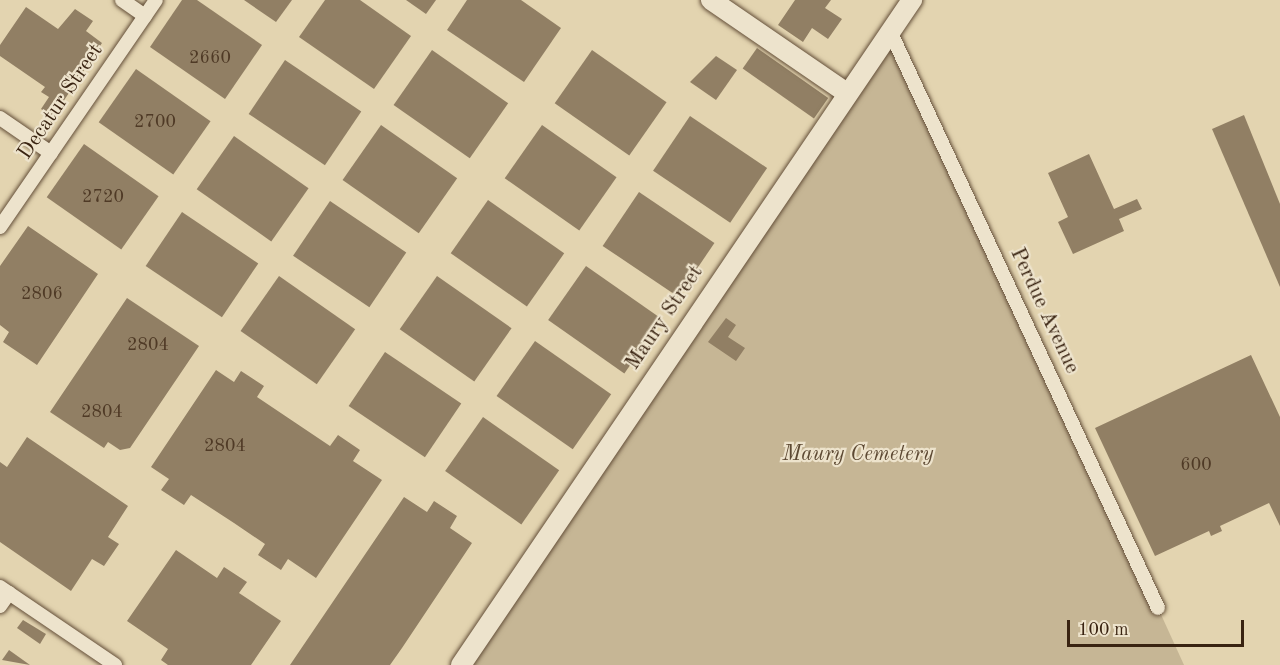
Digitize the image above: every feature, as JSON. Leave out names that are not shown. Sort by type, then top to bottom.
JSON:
[{"type":"street","points":[[122,0],[145,16]]},
{"type":"street","name":"Decatur Street","points":[[0,228],[156,0]]},
{"type":"street","points":[[711,0],[847,93]]},
{"type":"street","name":"Maury Street","points":[[461,665],[912,0]]},
{"type":"street","name":"Perdue Avenue","points":[[890,31],[1158,609]]},
{"type":"street","points":[[0,118],[51,153]]},
{"type":"street","points":[[0,606],[5,590],[115,665]]},
{"type":"green space","name":"Maury Cemetery","points":[[893,26],[1184,665],[462,665]]},
{"type":"building","points":[[182,0],[197,0],[262,45],[225,99],[150,47]]},
{"type":"building","points":[[244,0],[292,0],[276,22]]},
{"type":"building","points":[[325,0],[360,0],[411,36],[374,89],[299,37]]},
{"type":"building","points":[[406,0],[436,0],[426,14]]},
{"type":"building","points":[[467,0],[521,0],[561,28],[524,82],[447,30]]},
{"type":"building","points":[[795,0],[831,0],[825,8],[842,19],[828,39],[812,28],[803,42],[778,25]]},
{"type":"building","points":[[26,7],[58,29],[75,9],[93,21],[86,31],[102,43],[53,117],[41,109],[49,97],[41,92],[45,87],[0,56],[0,45]]},
{"type":"building","points":[[757,48],[828,98],[814,118],[743,68]]},
{"type":"building","points":[[432,50],[508,103],[470,158],[394,105]]},
{"type":"building","points":[[592,50],[667,102],[629,155],[555,103]]},
{"type":"building","points":[[716,56],[737,70],[716,100],[690,82]]},
{"type":"building","points":[[285,60],[361,111],[325,165],[249,114]]},
{"type":"building","points":[[136,69],[211,121],[173,174],[99,122]]},
{"type":"building","points":[[1244,115],[1280,204],[1280,287],[1212,129]]},
{"type":"building","points":[[690,116],[767,168],[730,223],[653,171]]},
{"type":"building","points":[[381,125],[457,178],[419,233],[343,180]]},
{"type":"building","points":[[542,125],[617,177],[579,230],[505,178]]},
{"type":"building","points":[[234,136],[309,188],[271,241],[197,189]]},
{"type":"building","points":[[84,144],[159,196],[121,249],[47,197]]},
{"type":"building","points":[[1089,154],[1114,209],[1137,199],[1142,209],[1119,219],[1124,231],[1073,254],[1058,222],[1068,217],[1048,173]]},
{"type":"building","points":[[639,192],[714,243],[678,297],[603,246]]},
{"type":"building","points":[[488,200],[564,253],[527,307],[451,253]]},
{"type":"building","points":[[330,201],[406,252],[369,307],[293,256]]},
{"type":"building","points":[[182,212],[258,263],[222,317],[146,266]]},
{"type":"building","points":[[28,226],[98,274],[37,365],[3,342],[9,332],[0,325],[0,266]]},
{"type":"building","points":[[586,266],[662,319],[624,373],[548,320]]},
{"type":"building","points":[[279,276],[355,329],[317,384],[241,331]]},
{"type":"building","points":[[437,276],[512,328],[474,381],[400,329]]},
{"type":"building","points":[[127,298],[199,346],[130,448],[120,450],[108,442],[104,448],[50,412]]},
{"type":"building","points":[[726,318],[736,325],[728,337],[745,348],[736,361],[708,342]]},
{"type":"building","points":[[535,341],[611,394],[573,449],[497,396]]},
{"type":"building","points":[[385,352],[461,403],[425,457],[349,406]]},
{"type":"building","points":[[1251,355],[1280,417],[1280,526],[1269,503],[1220,526],[1222,531],[1211,536],[1209,531],[1155,556],[1095,428]]},
{"type":"building","points":[[216,370],[234,382],[241,371],[264,386],[257,397],[330,446],[338,435],[360,450],[353,461],[382,480],[316,578],[288,559],[281,570],[258,555],[265,544],[191,495],[184,505],[161,490],[169,479],[151,467]]},
{"type":"building","points":[[483,417],[559,470],[521,524],[445,471]]},
{"type":"building","points":[[27,437],[128,506],[108,537],[119,544],[104,566],[92,559],[71,591],[0,542],[0,462],[7,467]]},
{"type":"building","points":[[404,497],[427,512],[434,501],[457,516],[450,528],[472,543],[402,648],[390,665],[290,665]]},
{"type":"building","points":[[176,550],[217,578],[224,567],[247,582],[239,593],[281,621],[251,665],[168,665],[161,660],[168,649],[127,621]]},
{"type":"building","points":[[23,620],[46,634],[40,644],[17,628]]},
{"type":"building","points":[[9,650],[30,665],[2,660]]}]
